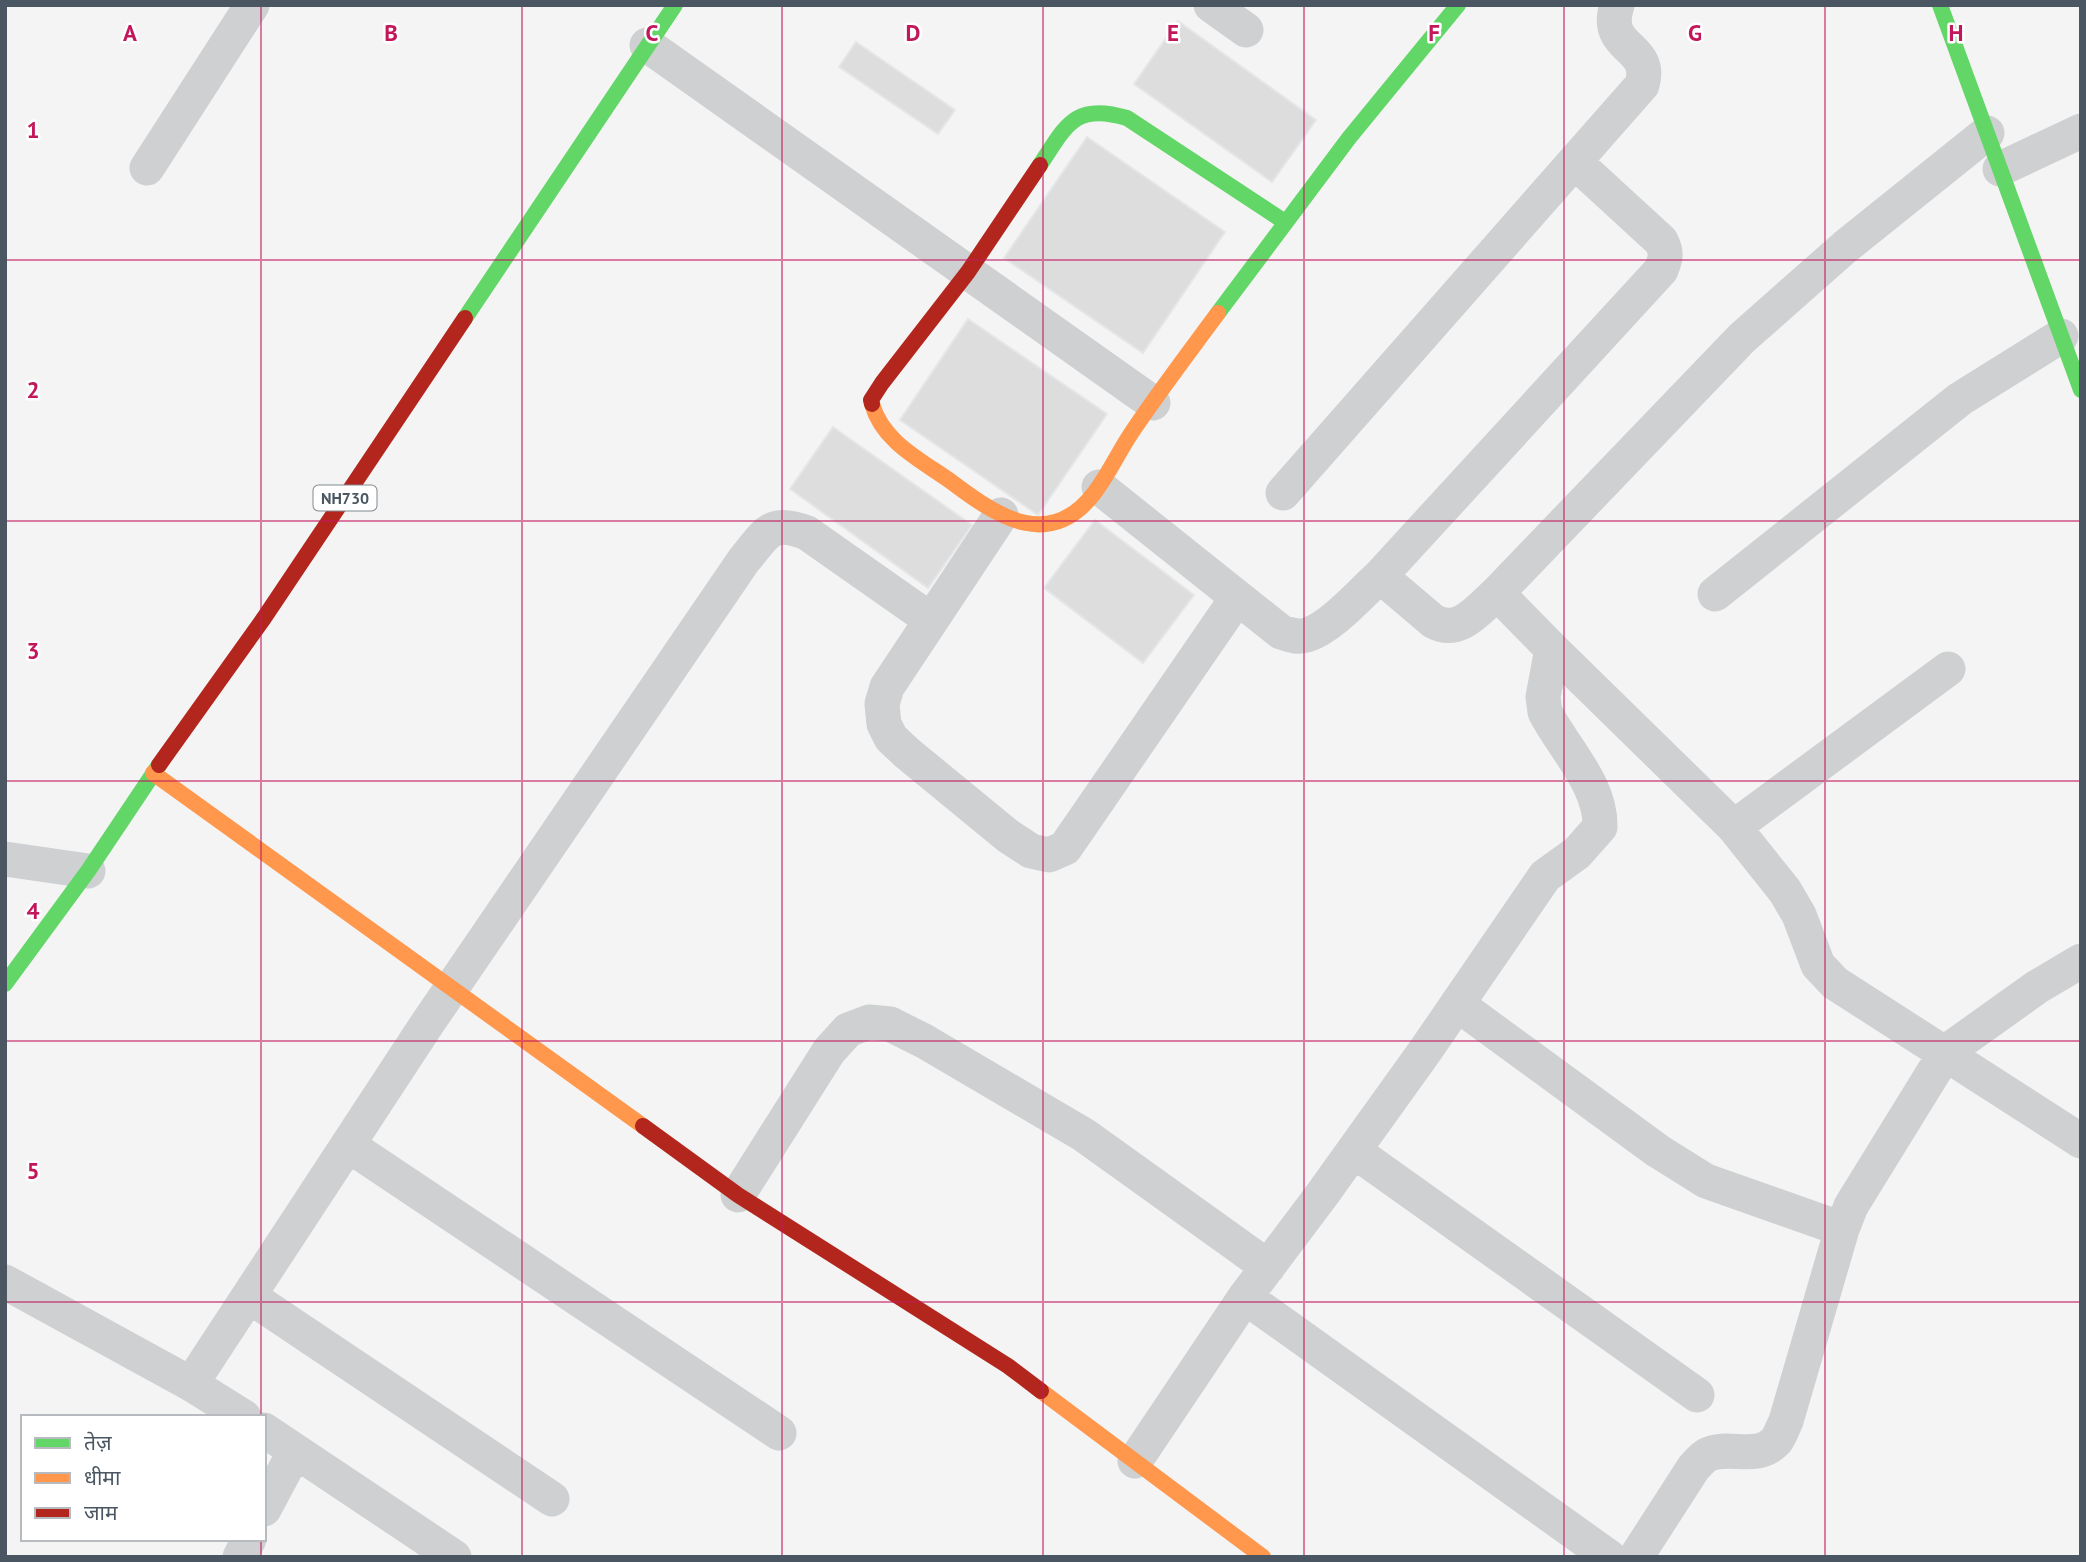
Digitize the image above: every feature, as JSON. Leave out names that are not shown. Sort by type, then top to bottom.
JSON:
[{"type":"main road","name":"NH730","points":[[5,984],[88,871],[153,773],[287,584],[675,5]]},
{"type":"main road","points":[[1285,222],[1127,118],[1108,111],[1087,114],[1069,121],[968,272],[882,383],[871,400],[874,414],[883,428],[909,452],[989,510],[1014,522],[1035,526],[1057,522],[1079,511],[1099,487],[1132,432],[1285,222],[1365,117],[1458,5]]},
{"type":"main road","points":[[1940,5],[2081,390]]},
{"type":"main road","points":[[153,773],[738,1195],[1008,1366],[1263,1557]]},
{"type":"street","points":[[146,168],[252,5]]},
{"type":"street","points":[[1211,5],[1247,30]]},
{"type":"street","points":[[1283,493],[1642,85],[1645,74],[1642,62],[1618,37],[1613,27],[1617,5]]},
{"type":"street","points":[[647,45],[1153,403]]},
{"type":"street","points":[[2000,169],[2081,131]]},
{"type":"street","points":[[1380,576],[1433,621],[1442,626],[1461,625],[1497,593],[1742,338],[1844,247],[1987,133]]},
{"type":"street","points":[[1099,487],[1281,632],[1295,637],[1308,635],[1325,625],[1380,576],[1661,270],[1666,258],[1661,242],[1575,162]]},
{"type":"street","points":[[1715,594],[1960,399],[2061,336]]},
{"type":"street","points":[[1001,515],[887,687],[882,704],[884,724],[891,738],[899,746],[1008,836],[1031,851],[1049,855],[1065,848],[1237,598]]},
{"type":"street","points":[[191,1384],[451,989],[744,560],[774,528],[788,525],[807,533],[931,620]]},
{"type":"street","points":[[1497,593],[1734,827],[1785,891],[1799,915],[1818,965],[1835,984],[1946,1052],[2081,1141]]},
{"type":"street","points":[[1135,1461],[1245,1297],[1354,1150],[1545,876],[1577,853],[1600,827],[1601,811],[1595,793],[1545,712],[1543,697],[1552,649]]},
{"type":"street","points":[[1734,827],[1948,669]]},
{"type":"street","points":[[5,859],[88,871]]},
{"type":"street","points":[[1636,1557],[1694,1466],[1705,1456],[1718,1452],[1749,1453],[1765,1449],[1777,1440],[1786,1421],[1851,1206],[1946,1052],[2038,987],[2081,961]]},
{"type":"street","points":[[1457,1004],[1658,1151],[1706,1181],[1842,1229]]},
{"type":"street","points":[[738,1195],[829,1051],[848,1030],[869,1022],[890,1024],[924,1041],[1084,1135],[1268,1267]]},
{"type":"street","points":[[348,1145],[779,1433]]},
{"type":"street","points":[[1354,1150],[1698,1395]]},
{"type":"street","points":[[5,1282],[191,1384],[241,1415]]},
{"type":"street","points":[[249,1296],[552,1499]]},
{"type":"street","points":[[1245,1297],[1609,1557]]},
{"type":"street","points":[[266,1431],[454,1557]]},
{"type":"street","points":[[266,1505],[295,1451]]},
{"type":"street","points":[[240,1557],[248,1541]]},
{"type":"building","points":[[1178,21],[1316,120],[1272,182],[1134,84]]},
{"type":"building","points":[[856,42],[955,110],[938,134],[839,67]]},
{"type":"building","points":[[1087,137],[1225,232],[1143,353],[1004,258]]},
{"type":"building","points":[[968,319],[1107,414],[1038,515],[900,420]]},
{"type":"building","points":[[833,427],[972,525],[928,588],[790,489]]},
{"type":"building","points":[[1095,520],[1194,595],[1143,663],[1044,588]]},
{"type":"traffic: fast","points":[[465,318],[675,5]]},
{"type":"traffic: fast","points":[[1218,313],[1349,138],[1458,5]]},
{"type":"traffic: fast","points":[[1940,5],[2081,390]]},
{"type":"traffic: fast","points":[[1040,165],[1073,121],[1095,113],[1127,118],[1285,222]]},
{"type":"traffic: fast","points":[[5,984],[88,871],[159,765]]},
{"type":"traffic: slow","points":[[872,404],[885,430],[905,450],[988,507],[1025,523],[1043,524],[1061,520],[1078,510],[1095,492],[1144,414],[1218,313]]},
{"type":"traffic: slow","points":[[153,773],[643,1126]]},
{"type":"traffic: slow","points":[[1041,1391],[1263,1557]]},
{"type":"traffic: jam","points":[[872,404],[871,400],[882,383],[968,272],[1040,165]]},
{"type":"traffic: jam","points":[[159,765],[264,618],[465,318]]},
{"type":"traffic: jam","points":[[643,1126],[738,1195],[1008,1366],[1041,1391]]}]
